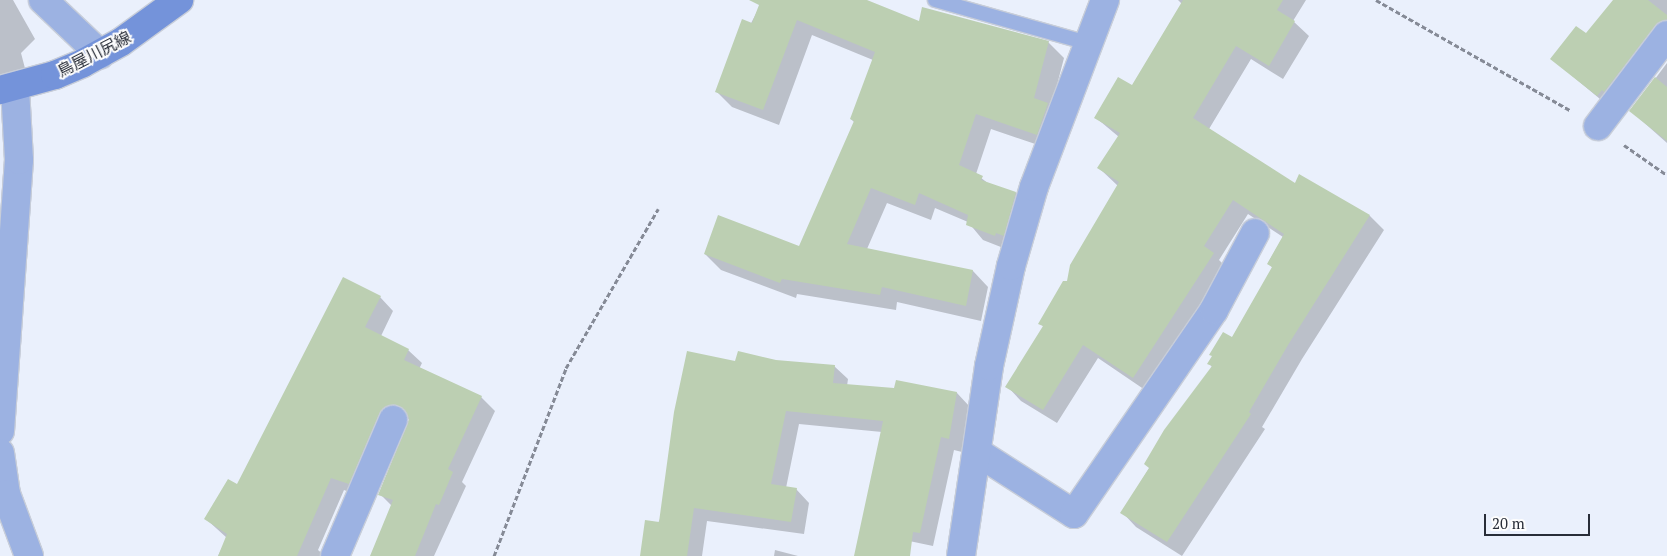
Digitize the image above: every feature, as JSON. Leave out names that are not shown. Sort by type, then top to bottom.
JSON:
[{"type":"main road","name":"鳥屋川尻線","points":[[8,89],[64,71],[100,54],[179,0]]},
{"type":"street","points":[[44,0],[100,54]]},
{"type":"street","points":[[961,556],[989,366],[1011,266],[1034,187],[1105,0]]},
{"type":"street","points":[[1598,126],[1667,35]]},
{"type":"street","points":[[0,431],[19,160],[8,89]]},
{"type":"street","points":[[977,452],[1074,514],[1214,310],[1255,233]]},
{"type":"street","points":[[335,556],[393,420]]},
{"type":"street","points":[[0,453],[6,494],[29,556]]},
{"type":"lane","points":[[934,0],[1088,43]]},
{"type":"path","points":[[1376,0],[1598,126],[1667,175]]},
{"type":"path","points":[[494,556],[566,368],[658,209]]},
{"type":"building","points":[[749,0],[867,0],[919,21],[922,7],[1049,41],[1034,98],[1048,103],[1037,135],[976,114],[959,165],[983,176],[981,180],[1016,192],[1004,236],[996,233],[995,236],[966,225],[968,215],[919,193],[915,205],[871,188],[847,244],[973,270],[966,306],[882,287],[880,295],[782,279],[780,283],[704,254],[718,215],[799,246],[854,121],[850,119],[875,52],[797,20],[763,110],[715,92],[742,19],[752,23],[759,5]]},
{"type":"building","points":[[1183,0],[1283,0],[1277,10],[1295,21],[1269,66],[1236,46],[1193,118],[1295,183],[1299,174],[1370,215],[1288,345],[1249,412],[1251,414],[1167,542],[1120,513],[1149,468],[1144,464],[1164,430],[1212,366],[1207,364],[1212,356],[1209,355],[1223,332],[1232,337],[1272,267],[1267,264],[1284,234],[1233,200],[1204,246],[1214,253],[1133,378],[1083,345],[1043,410],[1005,387],[1043,326],[1038,324],[1063,281],[1067,281],[1070,265],[1119,182],[1097,168],[1120,133],[1094,118],[1118,77],[1132,85]]},
{"type":"building","points":[[1613,0],[1648,0],[1667,15],[1667,19],[1655,26],[1604,92],[1602,90],[1597,96],[1550,59],[1576,26],[1586,33]]},
{"type":"building","points":[[1655,77],[1667,87],[1667,141],[1629,111]]},
{"type":"building","points":[[343,277],[381,296],[365,327],[409,349],[404,360],[482,396],[448,469],[453,472],[439,505],[436,504],[415,556],[370,556],[393,500],[378,495],[409,419],[405,410],[391,405],[379,414],[349,484],[331,478],[297,556],[218,556],[227,534],[204,519],[228,479],[237,484]]},
{"type":"building","points":[[687,351],[735,361],[738,351],[776,360],[835,365],[833,383],[894,388],[896,380],[957,392],[949,439],[941,437],[920,533],[913,532],[910,556],[854,556],[883,421],[786,411],[771,484],[797,488],[791,522],[694,508],[687,556],[640,556],[645,520],[659,522],[674,412]]}]
